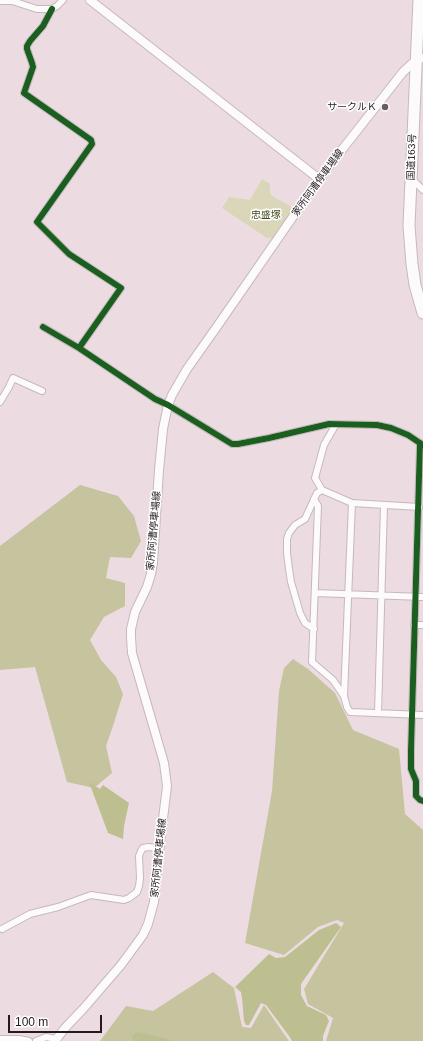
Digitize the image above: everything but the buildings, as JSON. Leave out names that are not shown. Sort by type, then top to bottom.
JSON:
[{"type":"highway","name":"国道163号","points":[[419,1],[420,59],[409,226],[415,285],[423,314]]},
{"type":"main road","points":[[90,0],[319,179]]},
{"type":"main road","name":"家所阿漕停車場線","points":[[55,1040],[96,995],[143,935],[154,902],[167,786],[160,750],[132,653],[131,629],[134,612],[147,586],[153,563],[159,470],[163,429],[168,405],[187,369],[319,179],[403,72],[420,59]]},
{"type":"street","points":[[63,0],[52,9],[43,26],[30,41],[27,50],[33,67],[24,93],[91,140],[92,144],[36,222],[69,254],[121,288],[78,348]]},
{"type":"street","points":[[0,1],[12,1],[37,9],[52,9]]},
{"type":"street","points":[[412,181],[423,190]]},
{"type":"street","points":[[43,327],[78,348],[155,399],[168,405],[232,444],[269,438],[329,424],[377,425],[391,428],[408,435],[421,444],[420,508],[414,625],[411,769],[416,781],[416,796],[423,801]]},
{"type":"street","points":[[0,402],[10,387],[13,378],[42,391]]},
{"type":"street","points":[[336,424],[324,445],[315,478],[322,490],[352,502],[420,508]]},
{"type":"street","points":[[314,629],[305,623],[300,613],[291,582],[287,553],[287,539],[289,533],[295,525],[305,519],[317,493],[322,490]]},
{"type":"street","points":[[314,499],[318,506],[312,662],[329,676],[344,696]]},
{"type":"street","points":[[352,502],[344,696],[347,707],[350,712],[423,715]]},
{"type":"street","points":[[378,713],[384,505]]},
{"type":"street","points":[[315,593],[423,597]]},
{"type":"street","points":[[414,625],[423,625]]},
{"type":"street","points":[[2,929],[30,914],[58,907],[91,895],[124,900],[129,898],[137,892],[140,878],[139,856],[141,851],[143,848],[148,846],[159,848]]},
{"type":"street","points":[[36,1041],[46,1037],[55,1040]]},
{"type":"street","points":[[0,1039],[19,1039],[29,1041]]},
{"type":"green space","name":"忠盛塚","points":[[262,179],[270,184],[271,195],[296,209],[273,240],[269,237],[267,238],[222,208],[229,197],[250,200]]},
{"type":"shaded area","points":[[80,485],[118,496],[134,516],[141,541],[131,558],[110,557],[106,578],[125,583],[125,606],[104,617],[90,640],[101,660],[116,677],[123,694],[106,746],[112,773],[94,788],[67,782],[35,667],[0,670],[0,546]]},
{"type":"shaded area","points":[[293,659],[308,669],[335,693],[353,730],[399,749],[405,814],[423,830],[423,1041],[326,1041],[333,1018],[308,1004],[304,989],[344,923],[337,920],[318,927],[284,955],[245,943],[272,791],[279,691],[284,668]]},
{"type":"shaded area","points":[[89,782],[100,789],[103,785],[129,803],[123,839],[108,833]]},
{"type":"shaded area","points":[[336,923],[341,927],[301,984],[301,995],[307,1006],[326,1015],[329,1021],[323,1036],[323,1041],[292,1041],[266,1005],[261,1003],[249,1025],[246,1025],[244,1021],[241,992],[235,987],[269,954],[276,958],[285,957],[319,930]]},
{"type":"shaded area","points":[[213,972],[234,988],[242,1027],[251,1028],[264,1005],[289,1041],[100,1041],[126,1006],[153,1011]]},
{"type":"shaded area","points":[[138,1032],[175,1041],[132,1041],[132,1036]]},
{"type":"cycle path","points":[[52,9],[43,26],[27,46],[33,67],[24,93],[91,140],[92,144],[37,222],[69,254],[121,288],[79,348]]},
{"type":"cycle path","points":[[43,327],[79,348],[155,399],[168,405],[232,444],[269,438],[329,424],[377,425],[391,428],[408,435],[423,445]]},
{"type":"cycle path","points":[[420,443],[411,769],[416,781],[416,796],[423,801]]},
{"type":"place","name":"サークルＫ","points":[[385,107]]}]
